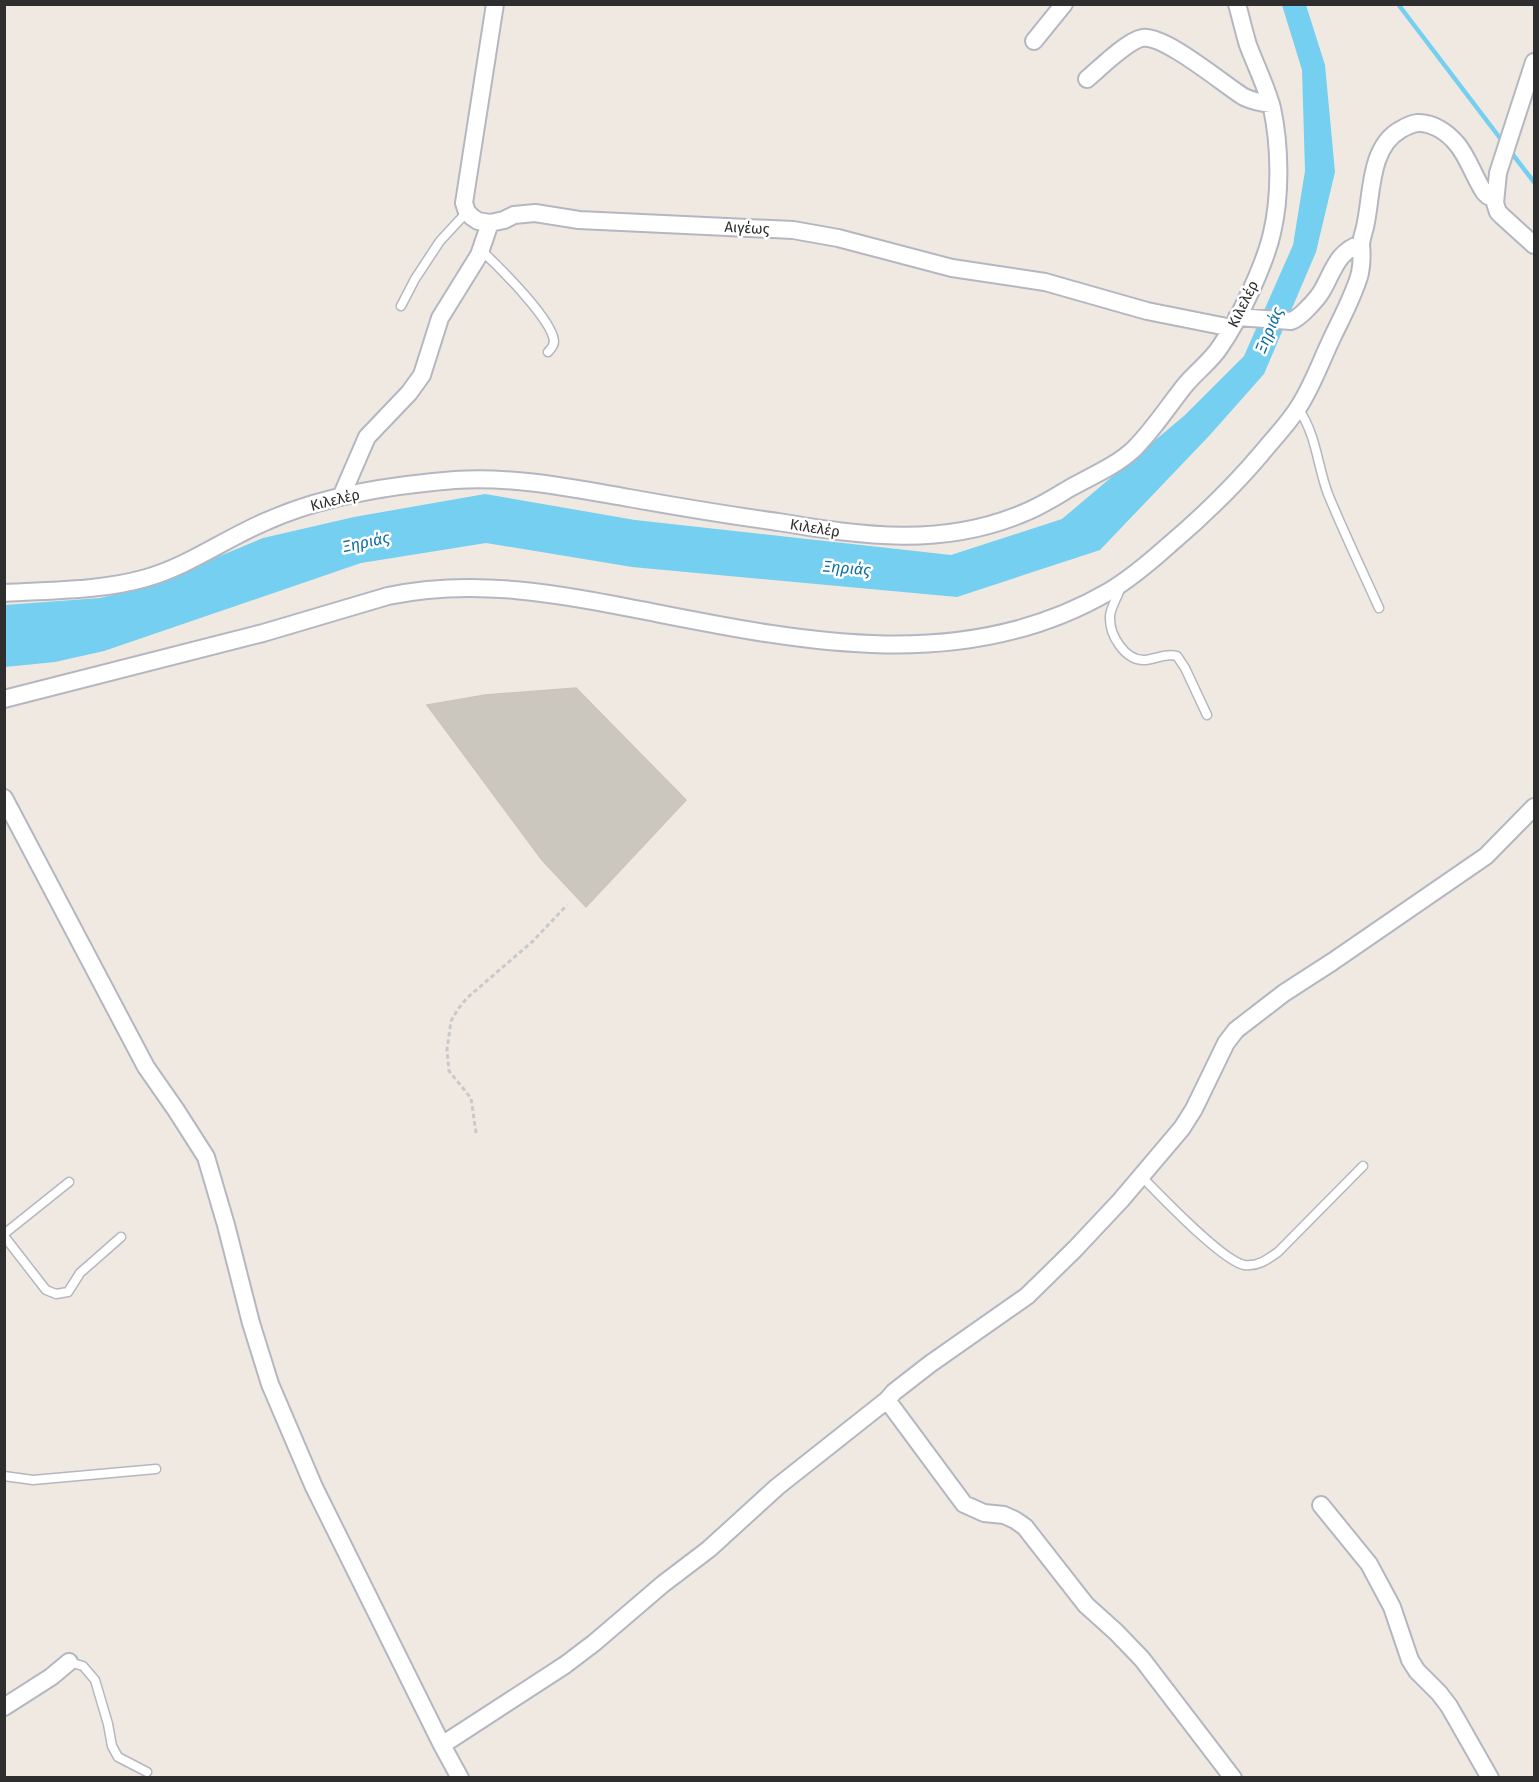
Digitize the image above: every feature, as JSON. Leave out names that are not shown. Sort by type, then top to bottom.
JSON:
[{"type":"street","points":[[341,497],[367,437],[409,393],[422,375],[440,318],[480,255],[490,223],[478,221],[467,212],[464,203],[495,4]]},
{"type":"street","points":[[1034,41],[1064,4]]},
{"type":"street","name":"Κιλελέρ","points":[[4,593],[88,587],[146,578],[175,567],[271,519],[341,497],[454,480],[509,480],[853,534],[896,537],[957,532],[1024,513],[1116,463],[1133,449],[1160,419],[1187,383],[1219,350],[1260,267],[1272,233],[1277,198],[1278,157],[1271,104],[1247,41],[1237,4]]},
{"type":"street","points":[[1087,79],[1128,44],[1141,38],[1153,38],[1244,96],[1271,104]]},
{"type":"street","points":[[1534,62],[1498,173],[1495,198],[1498,212],[1534,245]]},
{"type":"street","points":[[4,699],[252,636],[409,591],[483,588],[526,590],[589,600],[754,633],[810,641],[877,645],[932,643],[1013,631],[1057,616],[1122,583],[1185,531],[1239,479],[1301,412],[1360,275],[1361,244],[1372,178],[1387,141],[1395,133],[1413,124],[1427,124],[1435,127],[1452,139],[1462,151],[1484,192],[1495,198]]},
{"type":"street","name":"Αιγέως","points":[[490,223],[514,215],[536,213],[579,220],[792,230],[819,234],[952,268],[1045,282],[1127,306],[1234,323],[1297,319],[1323,290],[1330,273],[1342,255],[1350,247],[1361,244]]},
{"type":"street","points":[[4,798],[146,1067],[206,1157],[270,1384],[314,1486],[460,1778]]},
{"type":"street","points":[[442,1745],[565,1665],[594,1643],[663,1584],[709,1549],[786,1480],[894,1392],[1027,1296],[1075,1249],[1182,1128],[1194,1109],[1226,1043],[1236,1030],[1284,993],[1486,856],[1534,807]]},
{"type":"street","points":[[887,1400],[964,1504],[984,1513],[1004,1515],[1025,1527],[1086,1605],[1142,1659],[1233,1778]]},
{"type":"street","points":[[1321,1505],[1370,1564],[1392,1608],[1410,1660],[1449,1706],[1490,1778]]},
{"type":"street","points":[[4,1707],[43,1683],[69,1662]]},
{"type":"lane","points":[[401,306],[415,279],[440,241],[467,212]]},
{"type":"lane","points":[[481,250],[538,310],[554,340],[553,347],[548,352]]},
{"type":"lane","points":[[1301,412],[1316,443],[1328,493],[1379,608]]},
{"type":"lane","points":[[1122,583],[1110,616],[1111,627],[1116,639],[1124,650],[1136,659],[1143,660],[1173,654],[1177,656],[1207,715]]},
{"type":"lane","points":[[1141,1176],[1178,1214],[1226,1255],[1243,1264],[1253,1265],[1264,1262],[1278,1252],[1362,1166]]},
{"type":"lane","points":[[69,1182],[4,1235],[46,1290],[56,1294],[68,1292],[80,1273],[121,1237]]},
{"type":"lane","points":[[4,1476],[33,1480],[156,1469]]},
{"type":"lane","points":[[69,1662],[83,1666],[95,1680],[112,1746],[118,1756],[147,1772]]},
{"type":"path","points":[[476,1133],[471,1098],[449,1071],[447,1050],[451,1021],[467,998],[533,940],[567,904]]},
{"type":"water","name":"Ξηριάς","points":[[1282,5],[1306,5],[1325,65],[1335,172],[1316,252],[1264,374],[1209,436],[1100,550],[957,597],[632,567],[486,543],[361,563],[104,651],[55,662],[5,667],[5,605],[100,598],[143,588],[263,538],[354,517],[485,494],[635,520],[951,555],[1062,519],[1185,415],[1244,356],[1293,245],[1305,171],[1302,70]]},
{"type":"building","points":[[576,688],[686,800],[586,907],[542,860],[427,705],[485,695]]},
{"type":"waterway","points":[[1398,4],[1503,142]]},
{"type":"waterway","points":[[1510,151],[1534,182]]}]
